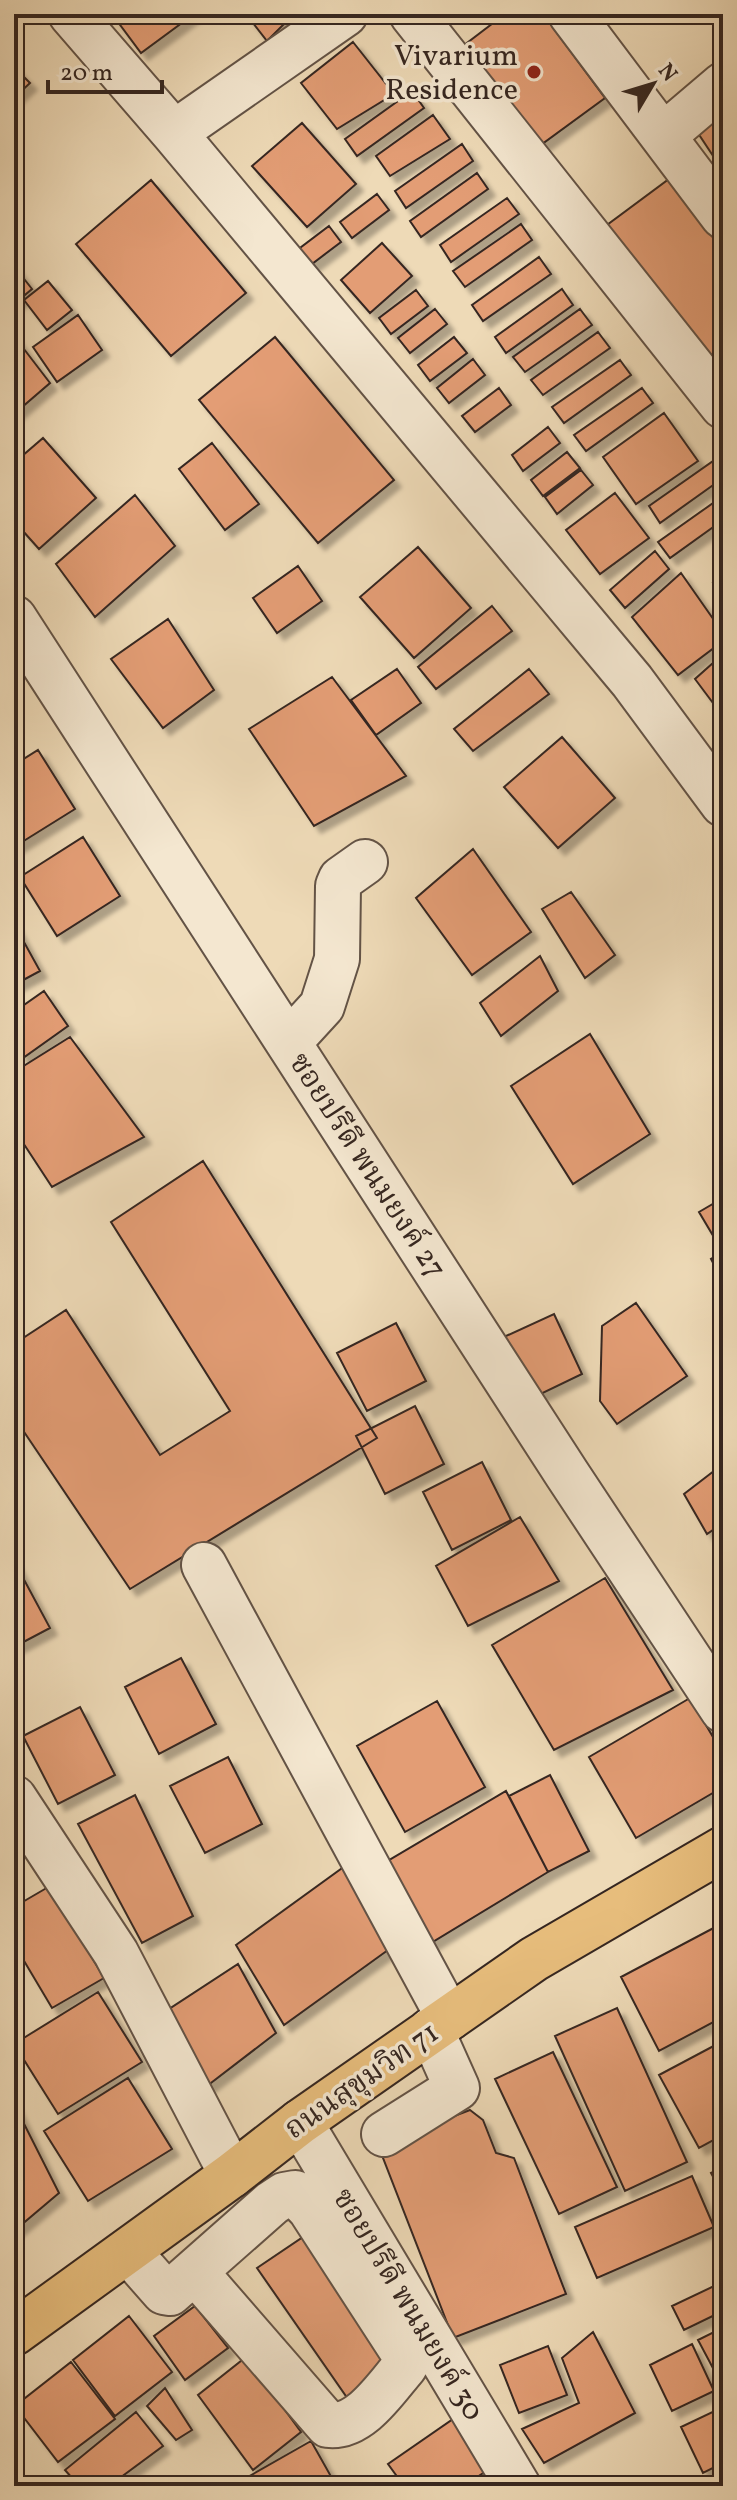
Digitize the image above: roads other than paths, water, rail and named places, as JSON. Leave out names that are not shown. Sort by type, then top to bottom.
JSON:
[{"type":"main road","name":"ถนนสุขุมวิท 71","points":[[14,2333],[300,2122],[534,1959],[723,1849]]},
{"type":"street","points":[[71,14],[632,681],[723,804]]},
{"type":"street","points":[[412,14],[723,406]]},
{"type":"street","points":[[571,14],[723,216]]},
{"type":"street","points":[[174,133],[337,16]]},
{"type":"street","points":[[663,136],[723,85]]},
{"type":"street","name":"ซอยปรีดี พนมยงค์ 27","points":[[14,618],[723,1710]]},
{"type":"street","points":[[289,1042],[322,1006],[337,959],[338,886],[341,879],[365,862]]},
{"type":"street","points":[[204,1565],[440,2024],[457,2088],[384,2134]]},
{"type":"street","points":[[14,1798],[116,1953],[232,2175]]},
{"type":"street","name":"ซอยปรีดี พนมยงค์ 30","points":[[300,2122],[518,2486]]},
{"type":"street","points":[[128,2251],[164,2292],[170,2293],[272,2203],[284,2195],[295,2193],[310,2209],[408,2360],[365,2411],[339,2427],[328,2425],[196,2273]]},
{"type":"place","name":"Vivarium Residence","points":[[534,72]]}]
